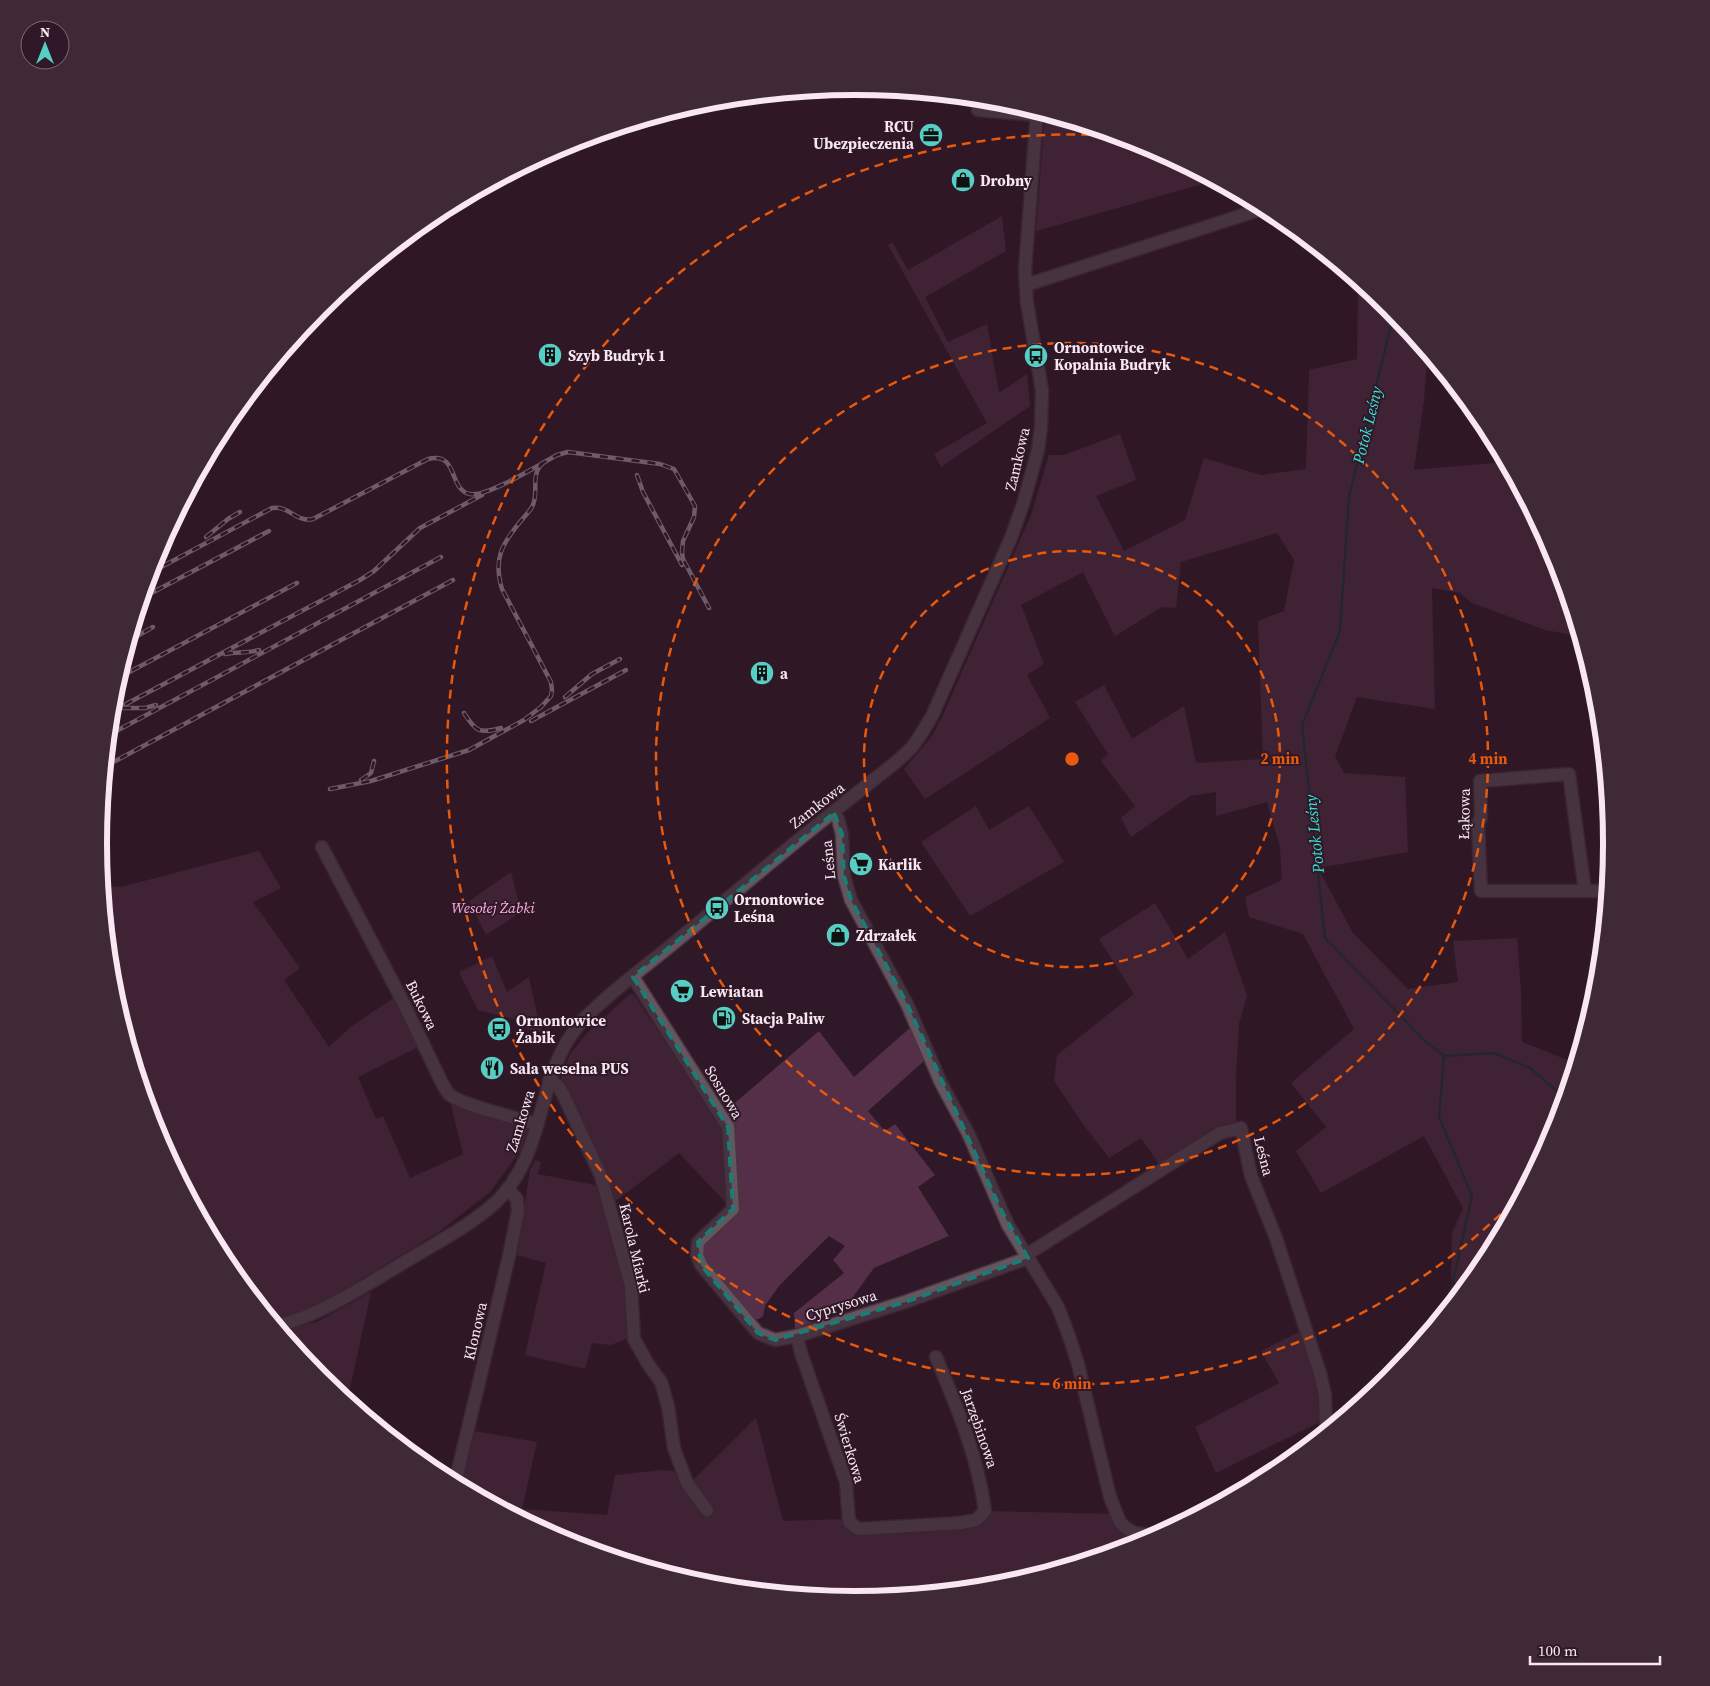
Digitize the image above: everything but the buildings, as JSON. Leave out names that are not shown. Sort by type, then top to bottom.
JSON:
[{"type":"street","points":[[978,110],[1013,112]]},
{"type":"street","name":"Zamkowa","points":[[283,1324],[314,1314],[442,1240],[492,1205],[507,1189],[528,1155],[549,1080],[562,1049],[577,1028],[596,1008],[633,977],[898,761],[920,735],[936,707],[1019,516],[1038,450],[1042,402],[1040,372],[1028,312],[1026,285],[1026,242],[1037,117]]},
{"type":"street","points":[[1026,285],[1255,211]]},
{"type":"street","name":"Łąkowa","points":[[1585,891],[1569,774],[1480,781],[1480,818],[1478,823],[1481,891],[1585,891],[1601,891]]},
{"type":"street","name":"Leśna","points":[[834,813],[838,819],[842,834],[844,876],[851,900],[907,1004],[935,1069],[968,1134],[1004,1217],[1058,1307],[1069,1336],[1093,1421],[1110,1497],[1120,1522],[1126,1528],[1141,1534]]},
{"type":"street","name":"Bukowa","points":[[322,847],[400,996],[442,1085],[450,1095],[459,1100],[538,1124]]},
{"type":"street","name":"Sosnowa","points":[[633,977],[728,1127],[733,1209],[698,1242],[697,1255]]},
{"type":"street","name":"Karola Miarki","points":[[549,1080],[557,1085],[564,1094],[601,1176],[631,1286],[634,1339],[661,1382],[668,1406],[674,1448],[687,1483],[707,1510]]},
{"type":"street","name":"Leśna","points":[[1027,1257],[1220,1133],[1241,1128],[1251,1176],[1276,1238],[1320,1373],[1325,1395],[1326,1423]]},
{"type":"street","name":"Klonowa","points":[[457,1476],[518,1211],[517,1199],[507,1189]]},
{"type":"street","name":"Cyprysowa","points":[[697,1255],[701,1266],[758,1333],[775,1340],[797,1336],[905,1302],[1027,1257]]},
{"type":"street","name":"Świerkowa","points":[[797,1336],[801,1353],[846,1482],[849,1522],[859,1530],[960,1523],[976,1520],[984,1511]]},
{"type":"street","name":"Jarzębinowa","points":[[936,1357],[965,1427],[981,1484],[984,1511]]},
{"type":"highlighted area","points":[[834,813],[842,834],[844,876],[851,900],[907,1004],[1000,1208],[1028,1258],[905,1302],[775,1340],[758,1333],[701,1265],[698,1242],[733,1209],[728,1127],[633,977]]},
{"type":"green space","points":[[1045,119],[1141,152],[1206,183],[1036,231]]},
{"type":"green space","points":[[1002,216],[1006,251],[925,297],[948,342],[987,324],[999,393],[1027,374],[1030,406],[941,467],[934,454],[987,423],[888,245],[892,242],[908,270]]},
{"type":"green space","points":[[1358,290],[1384,314],[1427,362],[1424,400],[1414,470],[1499,463],[1526,512],[1546,557],[1573,635],[1545,630],[1472,603],[1460,593],[1432,588],[1435,709],[1357,697],[1335,756],[1344,773],[1405,777],[1408,852],[1318,868],[1353,933],[1408,989],[1458,982],[1453,941],[1517,938],[1522,1042],[1570,1061],[1546,1129],[1526,1174],[1503,1217],[1477,1259],[1457,1286],[1451,1278],[1452,1233],[1463,1208],[1424,1136],[1321,1193],[1296,1151],[1326,1127],[1291,1083],[1354,1029],[1303,934],[1249,917],[1245,897],[1282,880],[1280,847],[1267,802],[1216,816],[1216,792],[1190,796],[1131,837],[1121,818],[1135,806],[1101,761],[1108,754],[1075,702],[1104,685],[1132,739],[1184,706],[1196,763],[1263,759],[1258,621],[1284,611],[1294,560],[1277,533],[1181,562],[1176,608],[1162,607],[1115,636],[1083,572],[1021,605],[1044,664],[1027,675],[1050,718],[925,799],[904,769],[932,736],[942,717],[1031,515],[1049,455],[1064,455],[1120,434],[1136,480],[1096,496],[1124,551],[1185,520],[1204,458],[1261,475],[1306,469],[1309,370],[1357,359]]},
{"type":"green space","points":[[976,806],[989,830],[1029,806],[1064,862],[970,916],[921,842]]},
{"type":"green space","points":[[259,851],[281,888],[253,902],[300,968],[284,980],[329,1047],[352,1026],[395,997],[418,1047],[358,1077],[376,1119],[383,1116],[410,1178],[463,1154],[451,1105],[455,1104],[466,1110],[522,1124],[528,1130],[520,1151],[490,1192],[439,1232],[314,1308],[279,1319],[233,1259],[207,1217],[184,1174],[164,1129],[147,1083],[132,1037],[113,941],[109,886],[121,887]]},
{"type":"green space","name":"Wesołej Żabki","points":[[511,872],[521,912],[486,935],[469,901]]},
{"type":"green space","points":[[1155,903],[1188,959],[1225,932],[1247,995],[1239,1024],[1236,1121],[1159,1164],[1141,1138],[1109,1158],[1054,1081],[1057,1055],[1134,994],[1099,939]]},
{"type":"green space","points":[[492,956],[507,992],[529,977],[540,1028],[545,1033],[522,1028],[518,1020],[478,1010],[459,972]]},
{"type":"green space","points":[[630,994],[634,995],[725,1129],[729,1206],[679,1153],[613,1203],[561,1077],[570,1054],[588,1032]]},
{"type":"green space","points":[[911,1027],[924,1061],[868,1111],[885,1131],[895,1124],[935,1175],[918,1187],[949,1236],[874,1268],[853,1297],[819,1320],[795,1329],[794,1313],[844,1273],[833,1260],[845,1246],[829,1236],[779,1286],[765,1306],[763,1316],[759,1319],[750,1319],[701,1254],[702,1244],[734,1215],[724,1112],[819,1031],[854,1077]]},
{"type":"green space","points":[[535,1160],[541,1162],[538,1174],[600,1186],[629,1291],[631,1337],[611,1345],[592,1343],[585,1369],[525,1355],[546,1263],[517,1255],[530,1170]]},
{"type":"green space","points":[[371,1292],[349,1393],[326,1372],[287,1329],[317,1322]]},
{"type":"green space","points":[[1303,1330],[1317,1375],[1322,1421],[1216,1473],[1195,1427],[1279,1383],[1261,1351]]},
{"type":"green space","points":[[1345,1407],[1330,1420],[1330,1414]]},
{"type":"green space","points":[[756,1418],[783,1521],[849,1519],[859,1529],[960,1523],[985,1511],[1117,1514],[1120,1522],[1145,1532],[1049,1566],[953,1585],[855,1591],[757,1585],[661,1566],[569,1534],[524,1514],[481,1491],[440,1466],[458,1470],[468,1430],[537,1442],[522,1509],[607,1515],[615,1475],[662,1470],[681,1472],[690,1483]]},
{"type":"waterway","name":"Potok Leśny","points":[[1392,322],[1349,497],[1340,631],[1302,725],[1325,938],[1425,1041],[1444,1056],[1439,1117],[1472,1196],[1450,1295]]},
{"type":"waterway","points":[[1444,1056],[1494,1053],[1530,1068],[1559,1093]]},
{"type":"railway","points":[[160,568],[272,508],[283,509],[302,519],[313,519],[428,459],[438,458],[445,461],[463,491],[470,494],[478,494],[500,486],[557,455],[568,452],[660,464],[674,469],[695,506],[694,517],[683,541],[683,559],[709,608]]},
{"type":"railway","points":[[330,789],[371,781],[469,750],[524,720],[541,707],[551,696],[551,682],[502,589],[498,569],[504,545],[532,507],[535,496],[536,473],[543,463]]},
{"type":"railway","points":[[637,475],[643,492],[682,565]]},
{"type":"railway","points":[[119,708],[360,580],[374,571],[420,528],[482,495]]},
{"type":"railway","points":[[206,537],[240,512]]},
{"type":"railway","points":[[151,594],[269,531]]},
{"type":"railway","points":[[115,732],[441,557]]},
{"type":"railway","points":[[112,763],[453,580]]},
{"type":"railway","points":[[126,674],[297,583]]},
{"type":"railway","points":[[136,637],[153,627]]},
{"type":"railway","points":[[225,654],[259,650]]},
{"type":"railway","points":[[565,697],[592,674],[620,659]]},
{"type":"railway","points":[[531,721],[626,670]]},
{"type":"railway","points":[[123,708],[145,708],[156,705]]},
{"type":"railway","points":[[464,713],[475,728],[479,730],[488,731],[501,728]]},
{"type":"railway","points":[[361,780],[371,773],[374,761]]},
{"type":"place","name":"RCU Ubezpieczenia","points":[[931,135]]},
{"type":"place","name":"Drobny","points":[[963,180]]},
{"type":"place","name":"Szyb Budryk 1","points":[[550,355]]},
{"type":"place","name":"Ornontowice Kopalnia Budryk","points":[[1036,356]]},
{"type":"place","name":"a","points":[[762,673]]},
{"type":"place","name":"Karlik","points":[[861,864]]},
{"type":"place","name":"Ornontowice Leśna","points":[[717,908]]},
{"type":"place","name":"Zdrzałek","points":[[838,935]]},
{"type":"place","name":"Lewiatan","points":[[682,991]]},
{"type":"place","name":"Stacja Paliw","points":[[724,1018]]},
{"type":"place","name":"Ornontowice Żabik","points":[[499,1029]]},
{"type":"place","name":"Sala weselna PUS","points":[[492,1068]]}]
